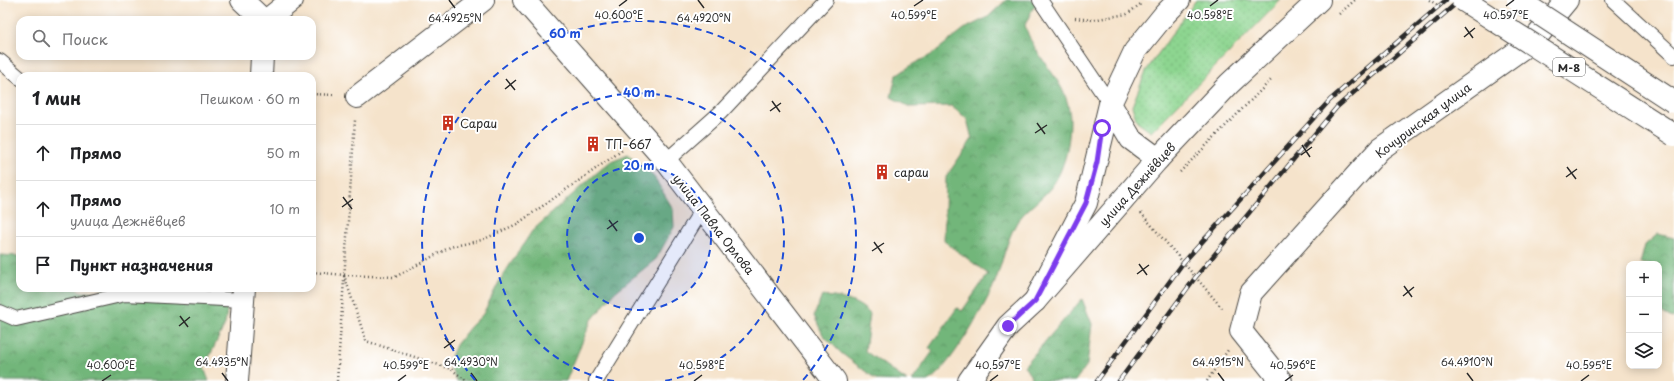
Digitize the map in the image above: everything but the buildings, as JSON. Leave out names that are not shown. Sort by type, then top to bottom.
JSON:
[{"type":"street","points":[[242,0],[259,16]]},
{"type":"street","points":[[272,16],[292,0]]},
{"type":"street","points":[[357,97],[483,0]]},
{"type":"street","name":"улица Павла Орлова","points":[[524,0],[666,161],[835,381]]},
{"type":"street","name":"улица Дежнёвцев","points":[[969,381],[1008,326],[1035,301],[1158,159],[1229,84],[1319,0]]},
{"type":"street","name":"М-8","points":[[1463,0],[1674,135]]},
{"type":"street","name":"М-8","points":[[1518,0],[1674,102]]},
{"type":"street","name":"Кочуринская улица","points":[[1241,331],[1251,293],[1380,149],[1534,40],[1567,0]]},
{"type":"street","points":[[1035,301],[1086,203],[1110,104],[1135,51],[1171,5]]},
{"type":"street","points":[[261,72],[262,60]]},
{"type":"street","points":[[1110,104],[1131,139],[1158,159]]},
{"type":"street","points":[[237,381],[244,294]]},
{"type":"street","points":[[1241,331],[1281,381]]},
{"type":"lane","points":[[666,161],[721,112],[826,0]]},
{"type":"lane","points":[[1613,0],[1674,56]]},
{"type":"lane","points":[[1042,4],[1110,104]]},
{"type":"lane","points":[[0,61],[16,75]]},
{"type":"lane","points":[[596,381],[703,208]]},
{"type":"lane","points":[[0,312],[16,319],[125,294],[244,294]]},
{"type":"path","points":[[1042,4],[1070,17],[1092,20],[1127,14],[1145,0]]},
{"type":"path","points":[[1333,19],[1355,0]]},
{"type":"path","points":[[1179,173],[1273,78]]},
{"type":"path","points":[[316,94],[357,97],[337,381]]},
{"type":"path","points":[[316,272],[394,278],[450,247],[482,240],[510,227],[643,135]]},
{"type":"path","points":[[1146,207],[1141,213],[1219,305]]},
{"type":"path","points":[[344,275],[366,341],[451,369],[468,381]]},
{"type":"path","points":[[1207,381],[1241,331]]},
{"type":"green space","points":[[1006,0],[1046,0],[1033,8],[1025,25],[1032,42],[1062,88],[1066,97],[1069,108],[1070,129],[1065,160],[1052,187],[1023,214],[1017,222],[1010,236],[998,275],[991,291],[966,336],[955,352],[945,366],[935,376],[927,381],[912,381],[933,351],[929,348],[957,308],[962,311],[988,274],[944,241],[946,177],[972,139],[967,119],[951,106],[910,107],[891,97],[896,76],[913,64],[931,55],[964,29],[988,17]]},
{"type":"green space","points":[[1196,0],[1281,0],[1151,132],[1137,122],[1132,106],[1146,71]]},
{"type":"green space","points":[[628,154],[654,177],[673,209],[674,227],[656,259],[615,292],[591,321],[566,381],[457,381],[448,363],[456,345],[470,327],[483,314],[500,280],[532,231],[611,161]]},
{"type":"green space","points":[[1658,234],[1674,238],[1674,317],[1672,318],[1662,313],[1662,261],[1641,261],[1645,245]]},
{"type":"green space","points":[[0,255],[16,256],[16,292],[229,292],[225,324],[204,368],[209,381],[0,381]]},
{"type":"green space","points":[[822,296],[835,297],[854,302],[870,314],[865,351],[907,381],[877,380],[841,353],[823,335],[814,316]]},
{"type":"green space","points":[[1082,299],[1092,324],[1087,365],[1075,381],[1034,381],[1024,366]]},
{"type":"railway","points":[[1097,381],[1183,263],[1330,100],[1446,0]]},
{"type":"railway","points":[[1119,381],[1195,278],[1337,107],[1460,0]]},
{"type":"place","name":"Сараи","points":[[448,123]]},
{"type":"place","name":"ТП-667","points":[[593,144]]},
{"type":"place","name":"сараи","points":[[882,172]]},
{"type":"route","points":[[1008,326],[1035,301],[1086,203],[1097,162],[1102,128]]}]
